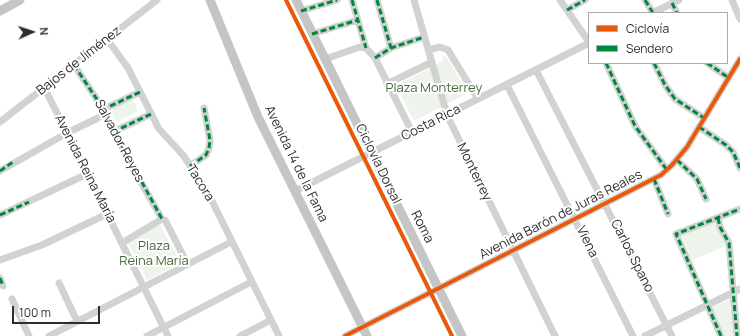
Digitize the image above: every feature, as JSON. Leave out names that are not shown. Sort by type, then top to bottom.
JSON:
[{"type":"main road","points":[[0,11],[20,0]]},
{"type":"main road","name":"Avenida 14 de la Fama","points":[[210,0],[237,70],[367,336]]},
{"type":"main road","name":"Roma","points":[[296,0],[370,153],[462,336]]},
{"type":"street","name":"Bajos de Jiménez","points":[[0,122],[157,0]]},
{"type":"street","points":[[301,11],[337,0]]},
{"type":"street","points":[[352,0],[366,48],[375,58],[412,132]]},
{"type":"street","points":[[377,0],[391,48]]},
{"type":"street","name":"Monterrey","points":[[414,0],[447,115],[555,336]]},
{"type":"street","points":[[560,0],[588,42]]},
{"type":"street","points":[[567,10],[585,0]]},
{"type":"street","points":[[645,0],[651,12]]},
{"type":"street","points":[[732,0],[740,19]]},
{"type":"street","points":[[654,12],[676,2],[677,12]]},
{"type":"street","points":[[312,34],[358,20]]},
{"type":"street","points":[[375,58],[391,48],[424,37]]},
{"type":"street","name":"Tacora","points":[[107,39],[122,59],[163,134],[183,155],[207,191],[279,336]]},
{"type":"street","name":"Costa Rica","points":[[295,191],[588,44]]},
{"type":"street","points":[[324,59],[360,47],[366,48]]},
{"type":"street","points":[[428,50],[440,47],[448,50],[478,100]]},
{"type":"street","name":"Avenida Barón de Juras Reales","points":[[345,336],[654,179],[667,170],[677,160],[699,127],[740,59]]},
{"type":"street","points":[[387,84],[432,62]]},
{"type":"street","points":[[606,64],[635,126],[667,170]]},
{"type":"street","points":[[654,64],[665,85],[675,99],[704,118]]},
{"type":"street","points":[[708,64],[729,78]]},
{"type":"street","name":"Salvador Reyes","points":[[74,65],[91,88],[113,132],[187,263]]},
{"type":"street","name":"Carlos Spano","points":[[536,70],[672,336]]},
{"type":"street","name":"Viena","points":[[507,85],[633,336]]},
{"type":"street","name":"Avenida Reina María","points":[[44,88],[168,336]]},
{"type":"street","points":[[102,110],[140,92]]},
{"type":"street","points":[[190,166],[206,155],[209,148],[210,140],[204,108]]},
{"type":"street","points":[[113,132],[151,114]]},
{"type":"street","points":[[0,171],[67,133],[98,118]]},
{"type":"street","points":[[699,127],[726,145],[733,152],[740,168]]},
{"type":"street","points":[[677,160],[697,179],[706,199]]},
{"type":"street","points":[[0,215],[87,174]]},
{"type":"street","points":[[654,179],[668,214]]},
{"type":"street","points":[[721,336],[676,234],[740,209]]},
{"type":"street","points":[[0,260],[42,245],[107,214]]},
{"type":"street","points":[[122,243],[162,218]]},
{"type":"street","points":[[718,218],[720,227],[729,243],[737,291],[737,336]]},
{"type":"street","points":[[49,336],[187,263],[231,242]]},
{"type":"street","points":[[0,278],[3,286]]},
{"type":"street","points":[[147,336],[252,282]]},
{"type":"street","points":[[59,283],[77,321]]},
{"type":"street","points":[[645,336],[737,291]]},
{"type":"street","points":[[12,298],[29,336]]},
{"type":"street","points":[[240,336],[271,320]]},
{"type":"green space","name":"Plaza Monterrey","points":[[444,55],[448,59],[468,93],[414,121],[396,86],[441,62]]},
{"type":"green space","points":[[132,98],[138,111],[117,122],[110,110]]},
{"type":"green space","points":[[715,220],[726,246],[692,260],[681,234]]},
{"type":"green space","name":"Plaza Reina María","points":[[159,223],[181,263],[147,280],[127,241]]},
{"type":"green space","points":[[731,298],[733,336],[722,336],[710,309]]},
{"type":"marked path","points":[[301,11],[337,0]]},
{"type":"marked path","points":[[352,0],[366,48]]},
{"type":"marked path","points":[[377,0],[391,48]]},
{"type":"marked path","points":[[567,10],[585,0]]},
{"type":"marked path","points":[[645,0],[652,12]]},
{"type":"marked path","points":[[672,3],[676,12]]},
{"type":"marked path","points":[[312,34],[358,20]]},
{"type":"marked path","points":[[375,58],[391,48],[424,37]]},
{"type":"marked path","points":[[606,64],[635,126],[667,170]]},
{"type":"marked path","points":[[654,64],[665,85],[675,99],[704,118]]},
{"type":"marked path","points":[[708,64],[729,78]]},
{"type":"marked path","points":[[74,65],[96,98],[162,219]]},
{"type":"marked path","points":[[102,110],[140,92]]},
{"type":"marked path","points":[[190,166],[206,155],[209,148],[210,140],[204,108]]},
{"type":"marked path","points":[[113,132],[151,114]]},
{"type":"marked path","points":[[699,127],[726,145],[733,152],[740,168]]},
{"type":"marked path","points":[[677,160],[697,179],[706,199]]},
{"type":"marked path","points":[[0,171],[13,162]]},
{"type":"marked path","points":[[654,179],[668,214]]},
{"type":"marked path","points":[[0,215],[29,202]]},
{"type":"marked path","points":[[721,336],[676,234],[740,209]]},
{"type":"marked path","points":[[718,218],[720,227],[729,243],[737,336]]},
{"type":"marked path","points":[[0,278],[3,286]]},
{"type":"cycle path","name":"Ciclovía Dorsal","points":[[286,0],[452,336]]},
{"type":"cycle path","points":[[345,336],[661,175],[672,165],[687,147],[740,59]]}]
